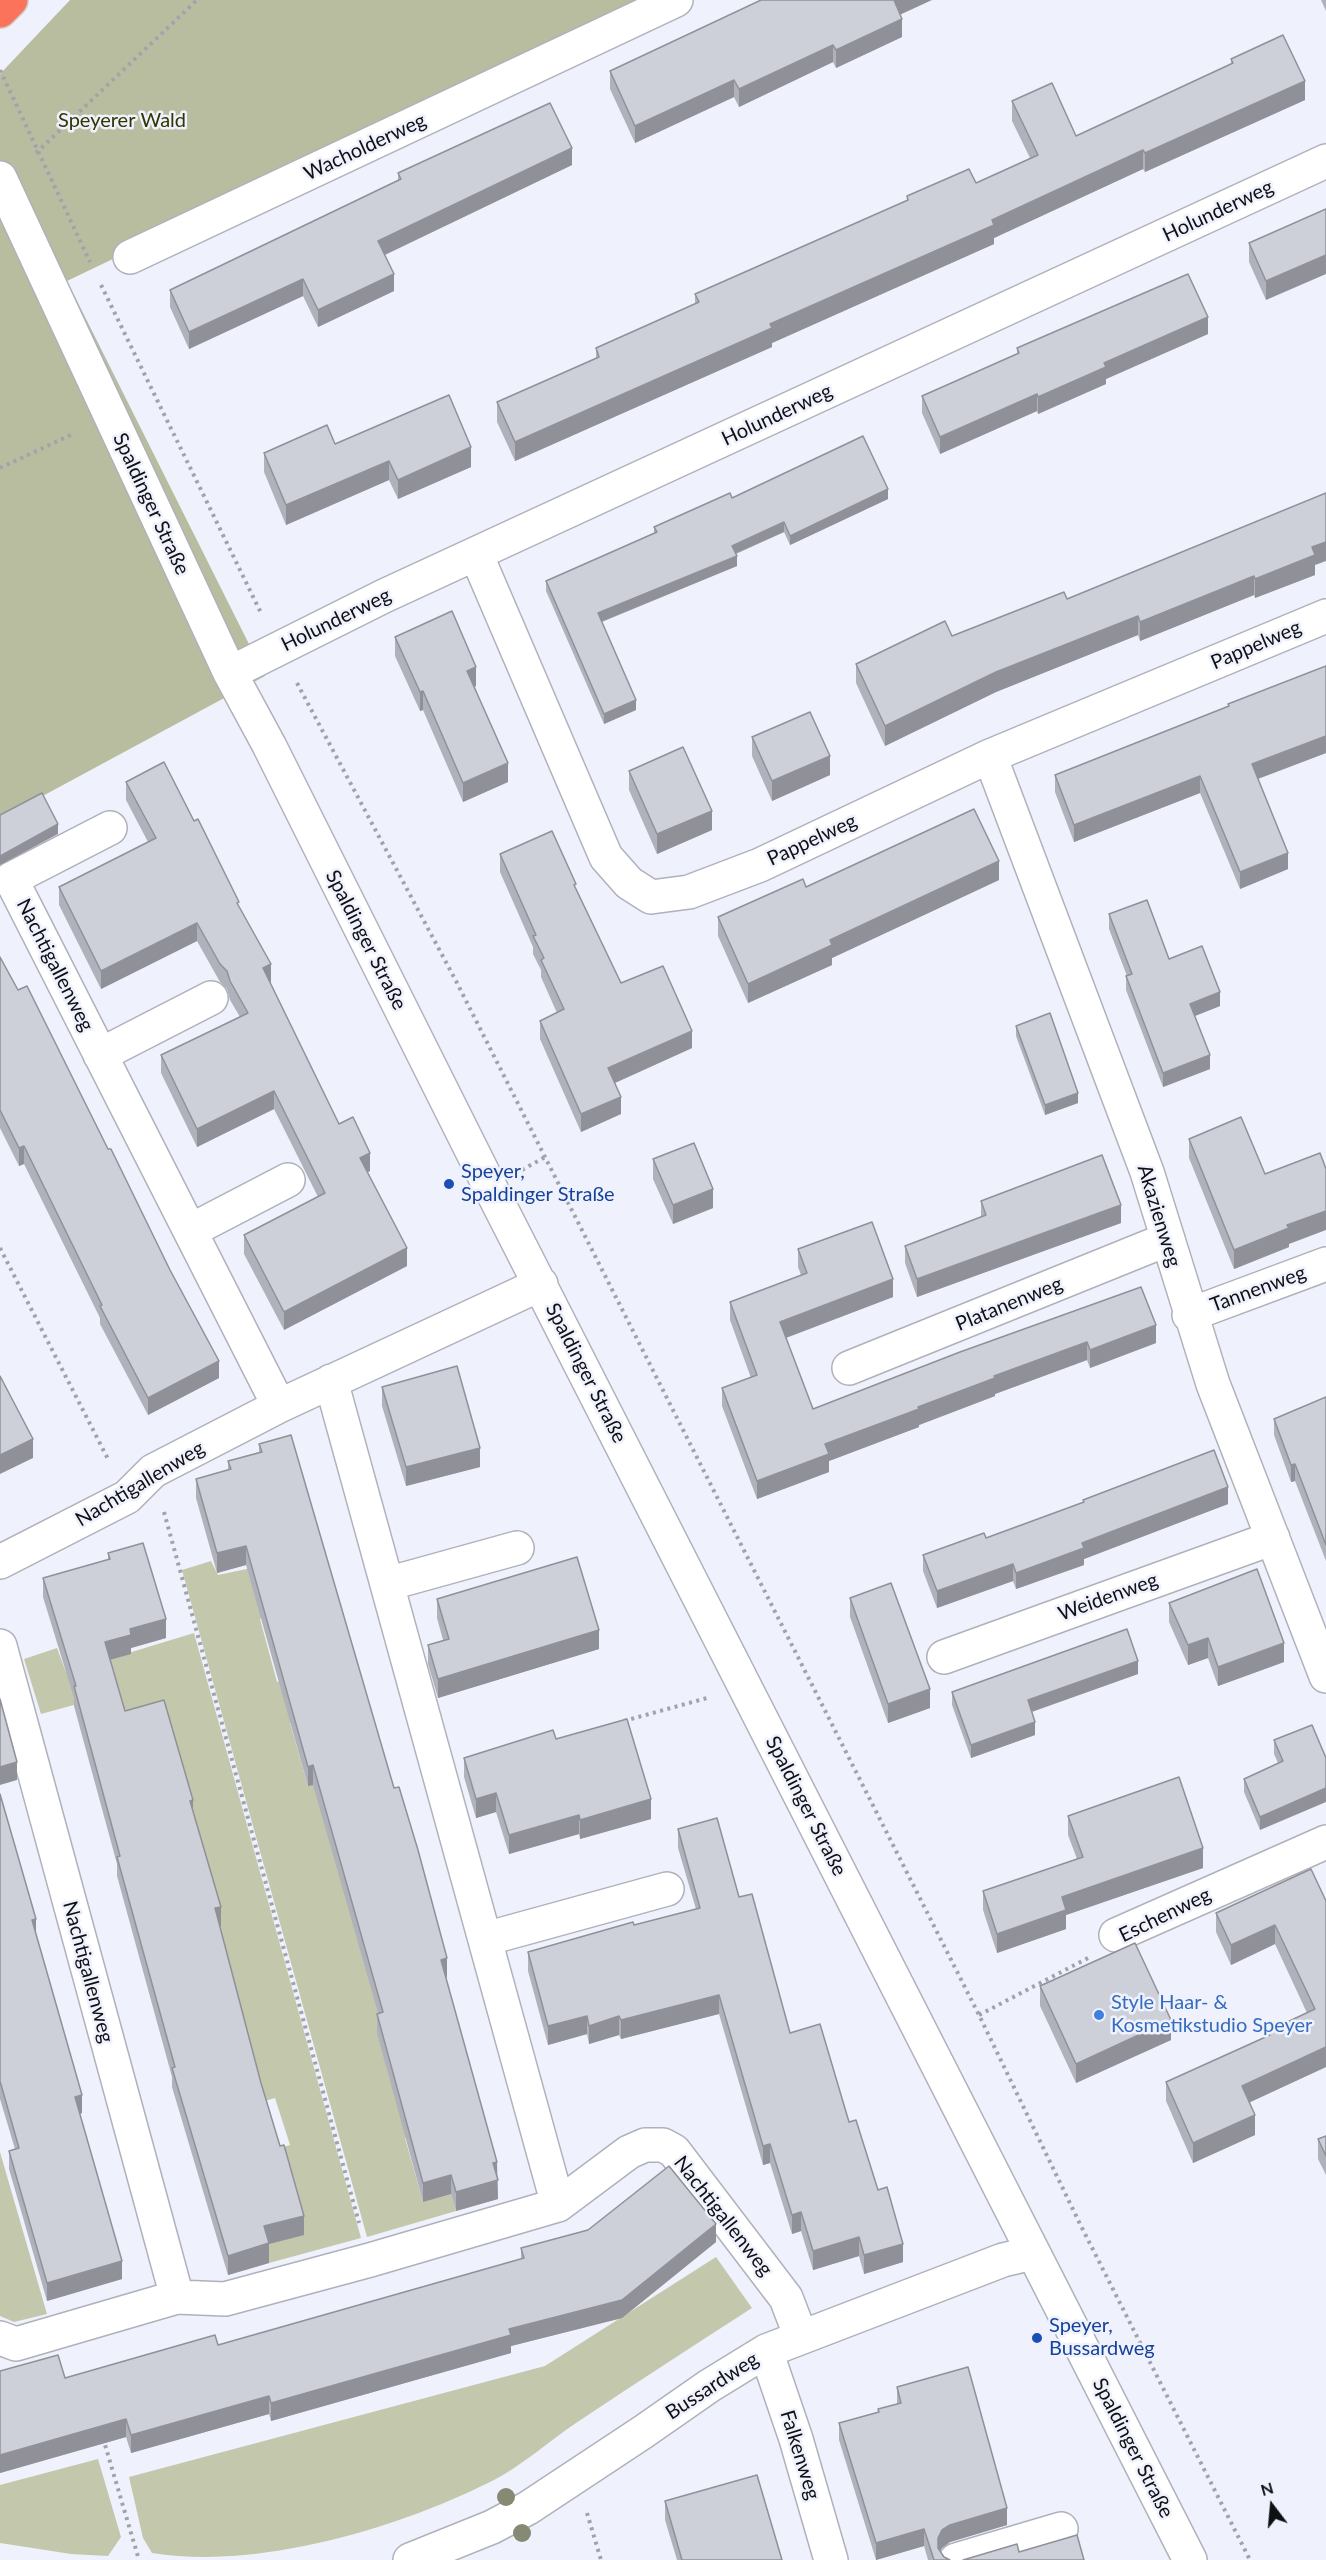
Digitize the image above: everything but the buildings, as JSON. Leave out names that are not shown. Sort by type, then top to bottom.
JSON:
[{"type":"highway","points":[[0,12],[11,0]]},
{"type":"street","name":"Wacholderweg","points":[[130,257],[676,0]]},
{"type":"street","name":"Holunderweg","points":[[230,673],[384,596],[1326,161]]},
{"type":"street","name":"Spaldinger Straße","points":[[3,184],[230,673],[269,745],[490,1187],[1190,2560]]},
{"type":"street","name":"Pappelweg","points":[[476,554],[606,857],[630,883],[651,897],[689,892],[760,865],[990,756],[1326,616]]},
{"type":"street","name":"Akazienweg","points":[[990,756],[1147,1172],[1189,1315],[1213,1384],[1324,1661]]},
{"type":"street","name":"Nachtigallenweg","points":[[110,828],[11,879],[279,1406]]},
{"type":"street","name":"Nachtigallenweg","points":[[100,1055],[211,998]]},
{"type":"street","points":[[190,1231],[288,1180]]},
{"type":"street","name":"Platanenweg","points":[[849,1368],[1168,1239]]},
{"type":"street","name":"Tannenweg","points":[[1189,1315],[1326,1264]]},
{"type":"street","name":"Nachtigallenweg","points":[[0,1562],[127,1497],[153,1471],[279,1406],[541,1284]]},
{"type":"street","points":[[331,1381],[558,2205]]},
{"type":"street","name":"Weidenweg","points":[[944,1657],[1273,1538]]},
{"type":"street","points":[[387,1584],[517,1548]]},
{"type":"street","name":"Nachtigallenweg","points":[[0,1646],[177,2297]]},
{"type":"street","name":"Eschenweg","points":[[1116,1935],[1326,1842]]},
{"type":"street","points":[[485,1939],[667,1889]]},
{"type":"street","name":"Nachtigallenweg","points":[[0,2338],[16,2344],[177,2297],[225,2299],[370,2260],[558,2205],[629,2152],[645,2145],[663,2145],[674,2151],[786,2298],[801,2337]]},
{"type":"street","name":"Bussardweg","points":[[410,2560],[492,2527],[528,2508],[576,2478],[709,2385],[766,2351],[1003,2260],[1033,2253]]},
{"type":"street","name":"Falkenweg","points":[[766,2351],[796,2439],[831,2560]]},
{"type":"street","points":[[957,2560],[1061,2529]]},
{"type":"path","points":[[3,184],[197,0]]},
{"type":"path","points":[[0,70],[37,152],[279,648],[456,981],[979,2015],[1084,2232],[1250,2560]]},
{"type":"path","points":[[97,275],[130,257]]},
{"type":"path","points":[[0,468],[110,416]]},
{"type":"path","points":[[0,1248],[127,1497]]},
{"type":"path","points":[[153,1471],[370,2260]]},
{"type":"path","points":[[621,1722],[712,1697]]},
{"type":"path","name":"Eschenweg","points":[[979,2015],[1100,1952],[1116,1935]]},
{"type":"path","points":[[100,2428],[139,2560]]},
{"type":"path","points":[[576,2478],[601,2560]]},
{"type":"green space","name":"Speyerer Wald","points":[[70,0],[652,0],[67,281],[265,676],[0,819],[0,74]]},
{"type":"green space","points":[[211,1561],[218,1575],[280,1562],[293,1610],[260,1619],[277,1682],[310,1673],[322,1713],[290,1723],[308,1786],[339,1777],[437,2129],[405,2138],[423,2202],[451,2194],[456,2211],[367,2237],[182,1570]]},
{"type":"green space","points":[[194,1633],[361,2238],[269,2263],[238,2162],[290,2145],[275,2098],[261,2102],[114,1694],[41,1714],[24,1659],[57,1648],[66,1672]]},
{"type":"green space","points":[[0,2152],[47,2314],[14,2322],[0,2316]]},
{"type":"green space","points":[[716,2257],[752,2308],[598,2408],[494,2480],[444,2503],[393,2522],[315,2544],[288,2549],[237,2556],[185,2556],[152,2553],[143,2538],[129,2477],[545,2366]]},
{"type":"green space","points":[[98,2459],[121,2537],[108,2556],[71,2554],[0,2543],[0,2485]]},
{"type":"place","name":"Speyer, Spaldinger Straße","points":[[449,1184]]},
{"type":"place","name":"Style Haar- & Kosmetikstudio Speyer","points":[[1099,2015]]},
{"type":"place","name":"Speyer, Bussardweg","points":[[1037,2338]]}]
